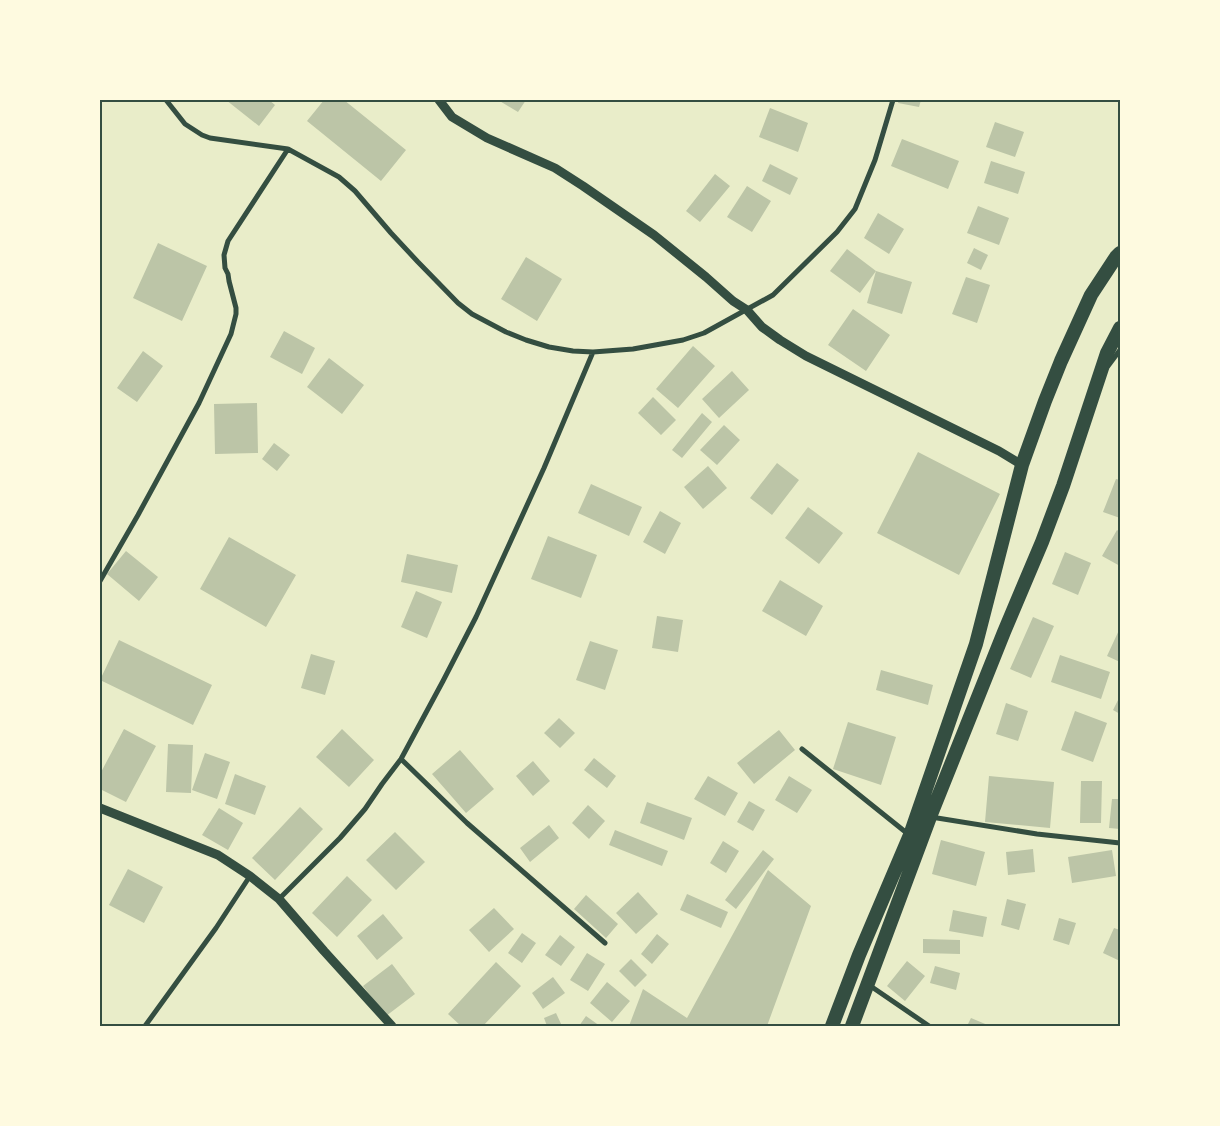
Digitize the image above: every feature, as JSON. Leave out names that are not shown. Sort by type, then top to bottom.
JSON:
[{"type":"highway","points":[[852,1026],[868,985],[916,838],[976,644],[1022,465],[1045,401],[1091,295],[1116,256],[1120,253]]},
{"type":"highway","points":[[832,1026],[859,955],[916,838],[930,817],[1042,542],[1108,353],[1120,328]]},
{"type":"street","points":[[166,100],[185,124],[210,138],[288,149],[339,177],[355,191],[418,262],[458,303],[472,314],[526,340],[565,350],[594,352],[633,349],[683,340],[704,333],[773,295],[837,232],[856,209],[875,160],[893,100]]},
{"type":"street","points":[[438,100],[452,117],[487,138],[555,168],[654,235],[733,301],[747,310],[762,327],[780,340],[806,356],[999,451],[1022,465]]},
{"type":"street","points":[[100,581],[199,403],[231,334],[236,308],[225,268],[224,255],[228,241],[288,149]]},
{"type":"street","points":[[1099,379],[1120,350]]},
{"type":"street","points":[[279,898],[340,838],[365,809],[401,760],[476,617],[540,477],[594,352]]},
{"type":"street","points":[[802,749],[916,838]]},
{"type":"street","points":[[401,760],[467,823],[605,943]]},
{"type":"street","points":[[100,808],[218,855],[250,876],[279,898],[324,952],[392,1026]]},
{"type":"street","points":[[930,817],[1037,834],[1120,842]]},
{"type":"street","points":[[145,1026],[216,928],[250,876]]},
{"type":"street","points":[[868,985],[929,1026]]},
{"type":"building","points":[[226,100],[269,100],[275,105],[259,126]]},
{"type":"building","points":[[324,100],[344,100],[406,150],[381,181],[307,121]]},
{"type":"building","points":[[498,100],[526,100],[518,112]]},
{"type":"building","points":[[899,100],[921,100],[919,107],[898,103]]},
{"type":"building","points":[[770,108],[808,123],[798,152],[759,137]]},
{"type":"building","points":[[995,122],[1024,132],[1015,157],[986,147]]},
{"type":"building","points":[[902,139],[959,161],[948,189],[891,166]]},
{"type":"building","points":[[991,161],[1025,172],[1018,194],[984,183]]},
{"type":"building","points":[[770,164],[798,178],[790,195],[762,181]]},
{"type":"building","points":[[715,174],[730,186],[700,222],[686,211]]},
{"type":"building","points":[[747,186],[771,201],[752,232],[727,217]]},
{"type":"building","points":[[978,206],[1009,218],[999,245],[967,233]]},
{"type":"building","points":[[878,213],[904,229],[889,254],[864,238]]},
{"type":"building","points":[[158,243],[207,266],[182,321],[133,298]]},
{"type":"building","points":[[974,248],[988,255],[981,270],[967,263]]},
{"type":"building","points":[[847,249],[876,271],[860,293],[830,271]]},
{"type":"building","points":[[526,257],[562,279],[537,321],[501,299]]},
{"type":"building","points":[[876,271],[912,282],[902,314],[867,303]]},
{"type":"building","points":[[966,277],[990,285],[977,323],[952,314]]},
{"type":"building","points":[[853,309],[890,335],[866,371],[828,345]]},
{"type":"building","points":[[284,331],[315,348],[302,374],[270,357]]},
{"type":"building","points":[[693,346],[715,366],[678,408],[656,389]]},
{"type":"building","points":[[143,351],[163,366],[137,402],[117,388]]},
{"type":"building","points":[[329,358],[364,385],[342,414],[307,387]]},
{"type":"building","points":[[732,371],[749,390],[719,418],[702,399]]},
{"type":"building","points":[[653,397],[676,420],[661,435],[638,413]]},
{"type":"building","points":[[257,403],[258,453],[215,454],[214,404]]},
{"type":"building","points":[[702,413],[712,422],[682,458],[672,450]]},
{"type":"building","points":[[724,425],[740,440],[717,465],[700,450]]},
{"type":"building","points":[[274,443],[290,455],[277,471],[262,459]]},
{"type":"building","points":[[918,452],[1000,494],[959,575],[877,533]]},
{"type":"building","points":[[777,463],[799,480],[772,515],[750,498]]},
{"type":"building","points":[[708,466],[727,488],[703,509],[684,487]]},
{"type":"building","points":[[1116,479],[1120,480],[1120,518],[1103,512]]},
{"type":"building","points":[[591,484],[642,507],[629,536],[578,513]]},
{"type":"building","points":[[808,507],[843,533],[819,564],[785,538]]},
{"type":"building","points":[[660,511],[681,523],[665,554],[643,542]]},
{"type":"building","points":[[1117,530],[1120,532],[1120,566],[1102,556]]},
{"type":"building","points":[[548,536],[597,555],[581,598],[531,579]]},
{"type":"building","points":[[229,537],[296,575],[266,627],[200,589]]},
{"type":"building","points":[[126,551],[158,577],[139,601],[107,574]]},
{"type":"building","points":[[1065,552],[1091,563],[1078,595],[1052,584]]},
{"type":"building","points":[[407,554],[458,565],[452,593],[401,582]]},
{"type":"building","points":[[780,580],[823,606],[806,636],[762,611]]},
{"type":"building","points":[[416,591],[442,602],[427,638],[401,627]]},
{"type":"building","points":[[657,616],[683,620],[678,652],[652,648]]},
{"type":"building","points":[[1033,617],[1054,626],[1031,678],[1010,669]]},
{"type":"building","points":[[1120,628],[1120,662],[1107,656]]},
{"type":"building","points":[[119,640],[212,685],[193,725],[100,680]]},
{"type":"building","points":[[590,641],[618,650],[605,690],[576,680]]},
{"type":"building","points":[[311,654],[335,661],[325,695],[301,688]]},
{"type":"building","points":[[1060,655],[1110,672],[1101,699],[1051,682]]},
{"type":"building","points":[[881,670],[933,685],[928,705],[876,690]]},
{"type":"building","points":[[1120,696],[1120,714],[1113,710]]},
{"type":"building","points":[[1006,703],[1028,711],[1018,741],[996,734]]},
{"type":"building","points":[[1075,711],[1107,723],[1093,762],[1061,750]]},
{"type":"building","points":[[559,718],[575,733],[560,748],[544,733]]},
{"type":"building","points":[[848,722],[896,737],[881,785],[833,769]]},
{"type":"building","points":[[124,729],[156,746],[126,802],[100,789],[100,774]]},
{"type":"building","points":[[342,729],[374,760],[349,787],[316,757]]},
{"type":"building","points":[[779,730],[795,750],[754,784],[737,763]]},
{"type":"building","points":[[168,744],[193,745],[191,793],[166,792]]},
{"type":"building","points":[[460,750],[494,789],[466,813],[432,774]]},
{"type":"building","points":[[205,753],[230,762],[217,799],[192,790]]},
{"type":"building","points":[[594,758],[616,776],[607,788],[584,770]]},
{"type":"building","points":[[533,761],[550,781],[533,796],[516,776]]},
{"type":"building","points":[[235,774],[266,786],[255,815],[225,804]]},
{"type":"building","points":[[708,776],[738,793],[725,816],[694,799]]},
{"type":"building","points":[[789,776],[812,790],[797,813],[775,800]]},
{"type":"building","points":[[989,776],[1054,782],[1050,828],[985,822]]},
{"type":"building","points":[[1081,781],[1102,781],[1101,823],[1080,823]]},
{"type":"building","points":[[1112,799],[1120,799],[1120,829],[1109,828]]},
{"type":"building","points":[[749,801],[765,810],[753,831],[737,822]]},
{"type":"building","points":[[647,802],[692,818],[684,840],[640,823]]},
{"type":"building","points":[[588,805],[605,821],[589,839],[572,823]]},
{"type":"building","points":[[300,807],[323,829],[275,880],[252,858]]},
{"type":"building","points":[[219,808],[243,823],[228,850],[202,835]]},
{"type":"building","points":[[549,825],[559,838],[530,862],[520,848]]},
{"type":"building","points":[[615,830],[668,851],[662,866],[609,845]]},
{"type":"building","points":[[395,832],[425,862],[396,890],[366,860]]},
{"type":"building","points":[[941,840],[985,852],[976,886],[932,874]]},
{"type":"building","points":[[723,841],[739,851],[726,873],[710,863]]},
{"type":"building","points":[[1033,849],[1035,872],[1008,875],[1006,852]]},
{"type":"building","points":[[763,850],[774,859],[736,909],[725,900]]},
{"type":"building","points":[[1112,850],[1116,876],[1072,883],[1068,857]]},
{"type":"building","points":[[128,869],[163,887],[144,923],[109,905]]},
{"type":"building","points":[[768,870],[811,906],[767,1026],[629,1026],[643,989],[687,1018]]},
{"type":"building","points":[[347,876],[372,900],[337,937],[312,913]]},
{"type":"building","points":[[638,892],[658,914],[636,934],[616,913]]},
{"type":"building","points":[[687,894],[728,912],[721,928],[680,910]]},
{"type":"building","points":[[586,895],[618,924],[606,938],[574,909]]},
{"type":"building","points":[[1007,899],[1026,904],[1019,930],[1001,925]]},
{"type":"building","points":[[494,908],[514,929],[489,952],[469,930]]},
{"type":"building","points":[[953,910],[987,917],[983,937],[949,931]]},
{"type":"building","points":[[383,914],[403,938],[377,960],[357,936]]},
{"type":"building","points":[[1059,918],[1076,923],[1069,945],[1053,940]]},
{"type":"building","points":[[1114,928],[1120,930],[1120,961],[1103,953]]},
{"type":"building","points":[[522,933],[536,943],[522,963],[508,953]]},
{"type":"building","points":[[657,934],[669,944],[652,964],[641,954]]},
{"type":"building","points":[[560,935],[575,947],[561,966],[545,955]]},
{"type":"building","points":[[923,939],[960,940],[960,954],[923,953]]},
{"type":"building","points":[[587,953],[605,964],[588,991],[570,980]]},
{"type":"building","points":[[631,959],[647,975],[635,987],[619,971]]},
{"type":"building","points":[[907,961],[925,976],[905,1001],[887,986]]},
{"type":"building","points":[[496,962],[521,986],[483,1026],[461,1026],[448,1014]]},
{"type":"building","points":[[392,964],[415,994],[386,1016],[363,986]]},
{"type":"building","points":[[935,966],[960,973],[956,990],[930,983]]},
{"type":"building","points":[[553,977],[565,993],[543,1009],[532,993]]},
{"type":"building","points":[[607,982],[630,1001],[612,1022],[590,1003]]},
{"type":"building","points":[[556,1013],[562,1026],[547,1026],[544,1018]]},
{"type":"building","points":[[586,1016],[600,1026],[579,1026]]},
{"type":"building","points":[[971,1018],[990,1026],[967,1026]]}]
